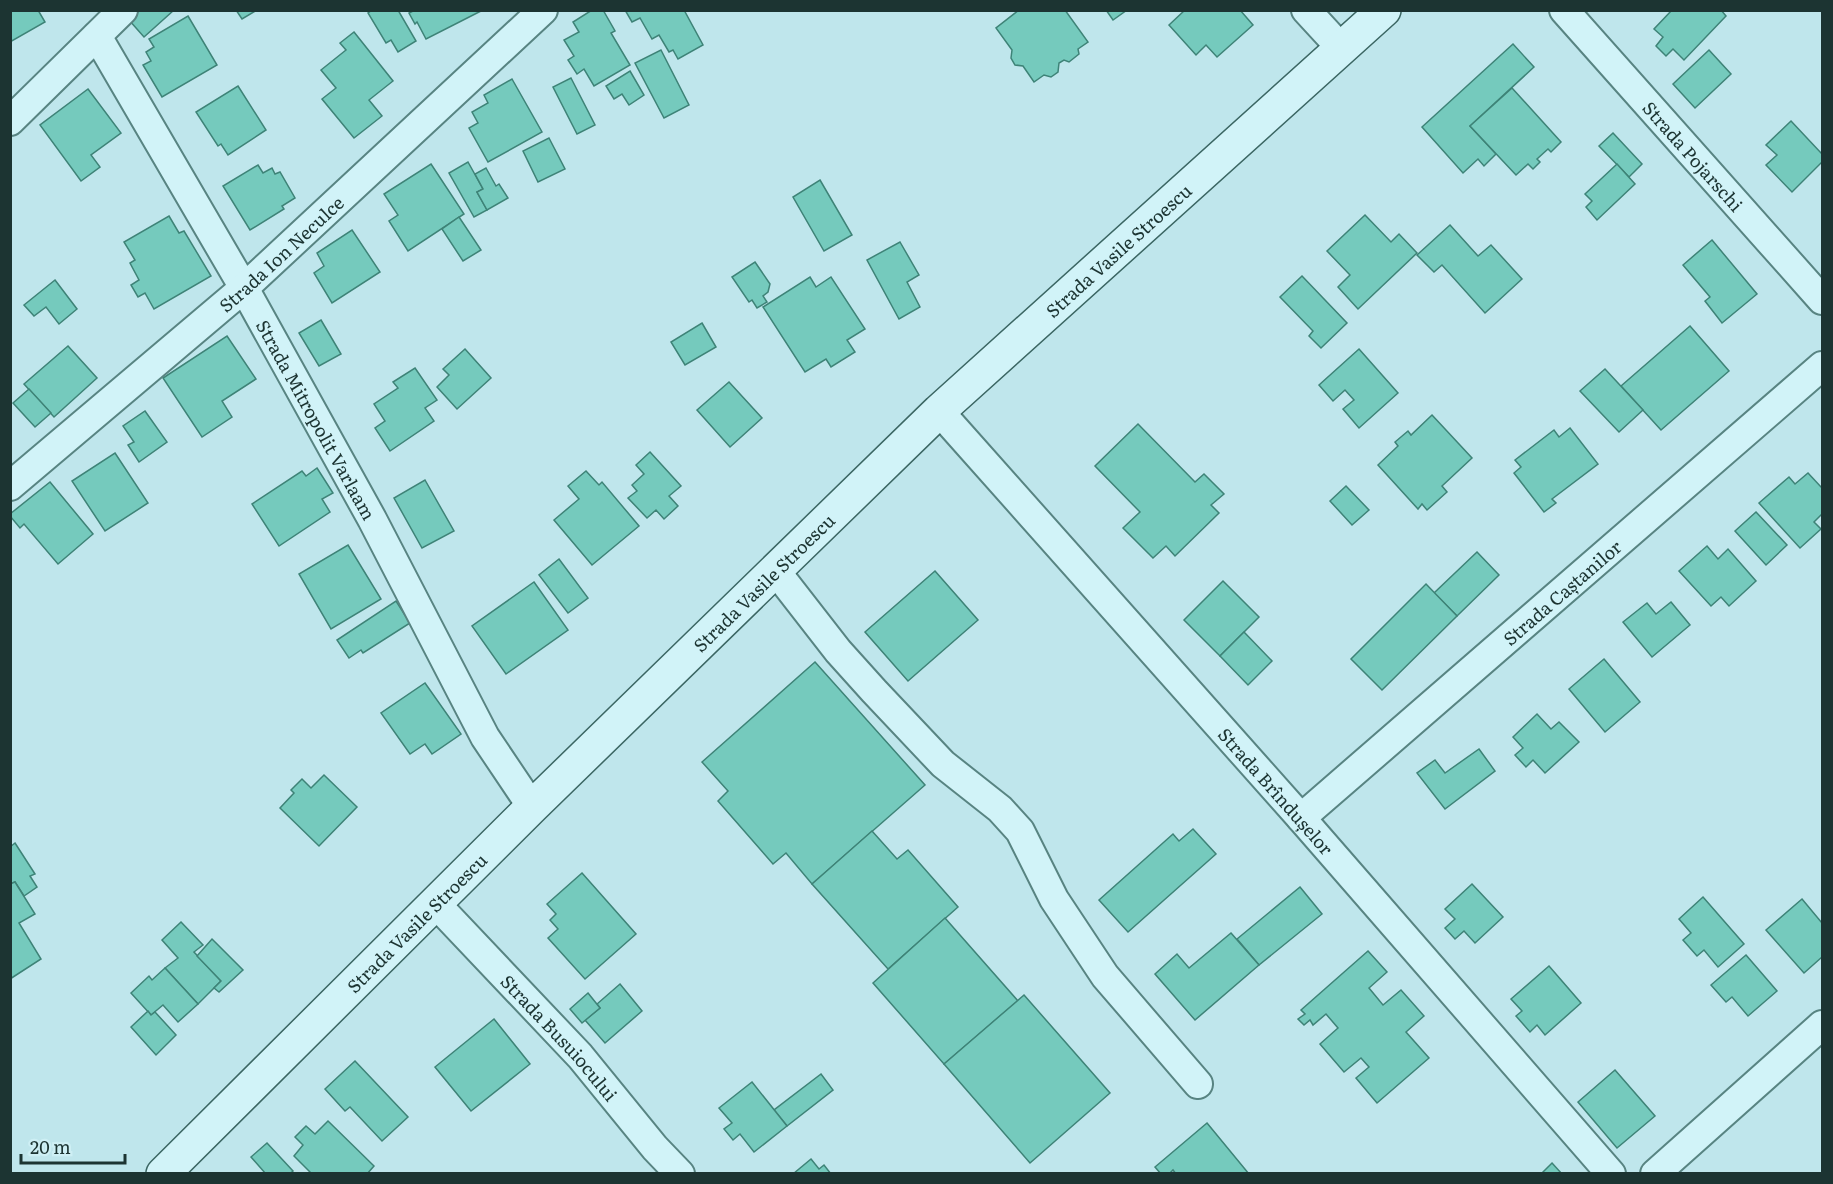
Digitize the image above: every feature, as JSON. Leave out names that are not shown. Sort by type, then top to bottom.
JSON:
[{"type":"main road","name":"Strada Vasile Stroescu","points":[[163,1173],[532,807],[939,411],[1383,10]]},
{"type":"street","points":[[10,121],[123,10]]},
{"type":"street","name":"Strada Ion Neculce","points":[[10,486],[244,288],[543,10]]},
{"type":"street","points":[[1306,10],[1341,48]]},
{"type":"street","name":"Strada Pojarschi","points":[[1564,10],[1822,300]]},
{"type":"street","name":"Strada Mitropolit Varlaam","points":[[97,36],[244,288],[372,519],[485,736],[532,807]]},
{"type":"street","name":"Strada Caștanilor","points":[[1301,818],[1822,366]]},
{"type":"street","name":"Strada Brîndușelor","points":[[939,411],[1301,818],[1611,1173]]},
{"type":"street","points":[[775,570],[838,651],[874,691],[943,764],[1000,809],[1020,831],[1054,899],[1105,976],[1197,1084]]},
{"type":"street","name":"Strada Busuiocului","points":[[436,903],[580,1056],[655,1148],[680,1173]]},
{"type":"street","points":[[1655,1173],[1822,1025]]},
{"type":"building","points":[[10,10],[38,10],[45,22],[10,42]]},
{"type":"building","points":[[140,10],[174,10],[144,37],[129,20]]},
{"type":"building","points":[[236,10],[257,10],[242,19]]},
{"type":"building","points":[[372,10],[398,10],[416,41],[398,52],[391,40],[386,43],[368,13]]},
{"type":"building","points":[[415,10],[481,11],[426,39],[409,13]]},
{"type":"building","points":[[592,10],[603,10],[615,31],[611,33],[630,65],[594,86],[584,69],[577,74],[568,60],[574,56],[564,40],[579,32],[573,22]]},
{"type":"building","points":[[625,10],[684,10],[703,45],[678,59],[673,50],[669,52],[659,35],[652,39],[640,18],[632,22]]},
{"type":"building","points":[[1019,10],[1065,10],[1088,42],[1078,49],[1079,54],[1069,62],[1064,60],[1059,63],[1058,72],[1051,77],[1044,75],[1034,82],[1023,66],[1015,65],[1011,58],[1012,50],[996,28]]},
{"type":"building","points":[[1106,10],[1127,10],[1113,20]]},
{"type":"building","points":[[1185,10],[1240,10],[1253,25],[1217,57],[1206,45],[1196,55],[1169,25]]},
{"type":"building","points":[[1672,10],[1721,10],[1726,16],[1684,60],[1673,49],[1666,56],[1656,46],[1663,37],[1654,29]]},
{"type":"building","points":[[188,16],[217,65],[162,97],[143,65],[151,61],[146,52],[154,47],[149,39]]},
{"type":"building","points":[[354,32],[393,81],[369,100],[382,116],[354,138],[322,99],[336,88],[321,70],[346,50],[340,43]]},
{"type":"building","points":[[1513,44],[1534,67],[1470,126],[1496,154],[1484,166],[1478,159],[1463,173],[1422,127]]},
{"type":"building","points":[[661,50],[689,105],[664,118],[635,63]]},
{"type":"building","points":[[1709,50],[1731,74],[1695,108],[1673,84]]},
{"type":"building","points":[[630,71],[644,95],[629,105],[622,94],[614,99],[606,86]]},
{"type":"building","points":[[571,78],[595,125],[577,134],[553,87]]},
{"type":"building","points":[[512,79],[542,132],[488,162],[469,128],[478,123],[472,112],[488,103],[484,95]]},
{"type":"building","points":[[238,86],[266,130],[228,155],[221,144],[218,146],[196,112]]},
{"type":"building","points":[[1512,88],[1561,142],[1551,152],[1548,149],[1537,159],[1540,162],[1533,169],[1528,164],[1516,175],[1470,126]]},
{"type":"building","points":[[88,89],[121,133],[91,155],[100,167],[81,181],[40,125]]},
{"type":"building","points":[[1791,121],[1822,154],[1822,162],[1792,192],[1766,165],[1777,155],[1766,145]]},
{"type":"building","points":[[1613,133],[1642,164],[1629,177],[1599,146]]},
{"type":"building","points":[[549,138],[565,169],[538,182],[523,151]]},
{"type":"building","points":[[468,162],[483,189],[477,192],[487,210],[474,217],[449,173]]},
{"type":"building","points":[[431,164],[464,214],[408,251],[389,221],[398,215],[384,194]]},
{"type":"building","points":[[1617,164],[1635,184],[1597,220],[1586,207],[1592,201],[1585,194]]},
{"type":"building","points":[[258,165],[263,173],[272,168],[275,174],[280,172],[295,198],[282,206],[284,209],[250,230],[223,186]]},
{"type":"building","points":[[486,168],[496,186],[499,184],[508,198],[487,210],[477,192],[483,189],[475,174]]},
{"type":"building","points":[[820,180],[852,235],[824,251],[793,197]]},
{"type":"building","points":[[1365,215],[1391,242],[1399,234],[1417,253],[1358,309],[1338,287],[1350,275],[1327,251]]},
{"type":"building","points":[[169,216],[179,233],[184,231],[211,276],[154,309],[145,293],[138,297],[131,285],[139,280],[130,263],[135,260],[124,242]]},
{"type":"building","points":[[459,217],[481,250],[463,261],[442,229]]},
{"type":"building","points":[[1450,225],[1478,256],[1491,245],[1522,279],[1485,313],[1442,265],[1434,272],[1417,255]]},
{"type":"building","points":[[352,230],[380,272],[332,303],[314,273],[324,266],[317,253]]},
{"type":"building","points":[[1712,240],[1757,294],[1722,323],[1705,301],[1710,297],[1683,265]]},
{"type":"building","points":[[900,242],[919,275],[907,282],[920,307],[899,319],[867,260]]},
{"type":"building","points":[[755,262],[770,284],[768,292],[763,296],[767,302],[757,308],[752,300],[749,302],[732,277]]},
{"type":"building","points":[[1302,276],[1347,323],[1321,348],[1309,336],[1313,331],[1280,297]]},
{"type":"building","points":[[810,277],[816,287],[831,277],[865,329],[847,340],[855,352],[831,367],[826,359],[805,372],[763,307]]},
{"type":"building","points":[[55,280],[77,309],[59,324],[46,307],[34,316],[24,305]]},
{"type":"building","points":[[321,320],[341,354],[319,366],[299,333]]},
{"type":"building","points":[[702,323],[716,347],[685,365],[671,342]]},
{"type":"building","points":[[1690,326],[1729,371],[1661,430],[1621,386]]},
{"type":"building","points":[[227,336],[256,379],[222,401],[232,417],[202,437],[163,378]]},
{"type":"building","points":[[68,346],[97,378],[54,417],[24,384]]},
{"type":"building","points":[[465,349],[491,378],[457,409],[437,387],[449,375],[443,369]]},
{"type":"building","points":[[1359,349],[1398,393],[1359,428],[1343,409],[1354,400],[1345,390],[1333,401],[1319,385]]},
{"type":"building","points":[[415,368],[437,400],[425,408],[434,421],[390,451],[375,428],[385,421],[374,404],[398,388],[393,382]]},
{"type":"building","points":[[1605,369],[1643,410],[1619,432],[1580,391]]},
{"type":"building","points":[[729,382],[762,418],[730,447],[697,410]]},
{"type":"building","points":[[29,389],[51,413],[35,427],[13,403]]},
{"type":"building","points":[[145,411],[167,442],[139,462],[128,445],[134,442],[123,426]]},
{"type":"building","points":[[1432,415],[1472,458],[1442,486],[1447,492],[1427,510],[1422,504],[1418,509],[1378,465],[1398,446],[1395,442],[1408,431],[1411,435]]},
{"type":"building","points":[[1138,424],[1195,482],[1204,474],[1224,494],[1211,505],[1219,513],[1175,556],[1166,546],[1153,558],[1123,528],[1140,512],[1095,466]]},
{"type":"building","points":[[1570,428],[1598,464],[1552,499],[1556,503],[1544,512],[1514,473],[1521,467],[1515,460],[1554,430],[1559,437]]},
{"type":"building","points":[[650,452],[681,486],[669,496],[678,506],[664,519],[656,510],[647,518],[628,498],[637,491],[632,485],[644,474],[636,465]]},
{"type":"building","points":[[115,453],[148,503],[105,531],[72,481]]},
{"type":"building","points":[[317,468],[333,493],[322,499],[330,512],[279,546],[252,504],[302,471],[306,476]]},
{"type":"building","points":[[586,471],[599,485],[602,482],[639,526],[592,565],[554,520],[579,499],[568,486]]},
{"type":"building","points":[[1808,473],[1822,488],[1822,514],[1814,522],[1821,529],[1800,548],[1759,503],[1789,477],[1795,484]]},
{"type":"building","points":[[425,480],[454,531],[422,548],[394,498]]},
{"type":"building","points":[[50,482],[93,534],[58,564],[24,524],[20,528],[10,516]]},
{"type":"building","points":[[1346,486],[1369,510],[1352,525],[1330,501]]},
{"type":"building","points":[[1756,512],[1787,545],[1766,565],[1735,531]]},
{"type":"building","points":[[348,545],[381,599],[331,629],[299,574]]},
{"type":"building","points":[[1707,546],[1718,559],[1728,549],[1756,581],[1729,606],[1721,597],[1711,606],[1679,571]]},
{"type":"building","points":[[1477,552],[1499,575],[1457,616],[1434,593]]},
{"type":"building","points":[[559,559],[588,598],[568,613],[539,575]]},
{"type":"building","points":[[935,571],[978,620],[908,681],[865,632]]},
{"type":"building","points":[[1223,581],[1259,617],[1220,656],[1184,620]]},
{"type":"building","points":[[534,582],[568,630],[506,674],[472,626]]},
{"type":"building","points":[[1426,584],[1457,616],[1382,690],[1351,659]]},
{"type":"building","points":[[396,601],[410,623],[363,653],[361,650],[349,658],[337,640]]},
{"type":"building","points":[[1671,602],[1690,625],[1652,657],[1623,622],[1647,603],[1656,614]]},
{"type":"building","points":[[1244,632],[1272,661],[1248,685],[1220,656]]},
{"type":"building","points":[[1604,659],[1640,702],[1605,732],[1569,689]]},
{"type":"building","points":[[815,662],[925,785],[812,884],[786,853],[773,864],[718,801],[728,791],[702,762]]},
{"type":"building","points":[[425,683],[461,734],[432,754],[425,744],[410,754],[381,713]]},
{"type":"building","points":[[1537,714],[1551,729],[1559,722],[1579,742],[1545,773],[1533,760],[1526,767],[1515,755],[1523,748],[1513,737]]},
{"type":"building","points":[[1479,749],[1495,771],[1445,809],[1417,773],[1435,760],[1445,773]]},
{"type":"building","points":[[324,775],[357,807],[319,846],[280,808],[294,793],[291,790],[302,779],[311,788]]},
{"type":"building","points":[[1193,829],[1216,854],[1128,932],[1099,900],[1173,834],[1179,841]]},
{"type":"building","points":[[872,831],[897,859],[908,850],[958,907],[888,969],[812,884]]},
{"type":"building","points":[[15,843],[35,874],[30,876],[37,887],[24,896],[15,882],[10,884],[10,847]]},
{"type":"building","points":[[582,873],[636,934],[585,979],[548,938],[558,929],[550,920],[556,914],[547,904]]},
{"type":"building","points":[[15,882],[35,914],[19,923],[41,959],[10,979],[10,884]]},
{"type":"building","points":[[1472,884],[1503,917],[1475,943],[1464,931],[1455,939],[1445,928],[1455,919],[1445,909]]},
{"type":"building","points":[[1300,887],[1322,914],[1259,965],[1237,939]]},
{"type":"building","points":[[1703,897],[1744,944],[1718,967],[1704,950],[1697,956],[1683,940],[1691,933],[1679,919]]},
{"type":"building","points":[[1802,899],[1822,923],[1822,957],[1804,973],[1766,930]]},
{"type":"building","points":[[945,918],[1018,1001],[944,1064],[873,983]]},
{"type":"building","points":[[181,922],[203,945],[194,952],[221,981],[198,1004],[165,968],[178,958],[162,940]]},
{"type":"building","points":[[1231,933],[1259,965],[1195,1020],[1155,974],[1177,954],[1189,968]]},
{"type":"building","points":[[212,939],[243,970],[219,992],[214,988],[221,981],[197,956]]},
{"type":"building","points":[[1368,951],[1387,972],[1369,988],[1383,1005],[1401,990],[1424,1016],[1406,1032],[1429,1058],[1377,1103],[1356,1078],[1369,1067],[1361,1058],[1344,1072],[1320,1044],[1338,1028],[1326,1014],[1313,1025],[1310,1020],[1304,1025],[1298,1019],[1305,1014],[1301,1010]]},
{"type":"building","points":[[1746,955],[1777,991],[1748,1016],[1732,997],[1726,1002],[1711,985]]},
{"type":"building","points":[[1549,966],[1581,1003],[1545,1035],[1537,1025],[1530,1032],[1516,1016],[1522,1011],[1511,999]]},
{"type":"building","points":[[165,968],[198,1004],[178,1022],[163,1005],[151,1015],[131,993],[149,976],[152,980]]},
{"type":"building","points":[[620,984],[642,1011],[605,1043],[585,1020],[600,1008],[597,1004]]},
{"type":"building","points":[[588,993],[600,1008],[582,1023],[570,1009]]},
{"type":"building","points":[[1024,995],[1110,1093],[1030,1163],[944,1064]]},
{"type":"building","points":[[148,1011],[151,1015],[155,1012],[176,1035],[156,1055],[131,1027]]},
{"type":"building","points":[[494,1019],[530,1064],[471,1111],[435,1067]]},
{"type":"building","points":[[355,1061],[408,1117],[382,1141],[350,1107],[345,1111],[325,1089]]},
{"type":"building","points":[[1615,1070],[1655,1116],[1617,1148],[1578,1102]]},
{"type":"building","points":[[821,1074],[833,1090],[787,1126],[774,1110]]},
{"type":"building","points":[[752,1082],[787,1126],[754,1152],[740,1134],[733,1140],[724,1129],[732,1123],[719,1108]]},
{"type":"building","points":[[328,1121],[374,1166],[367,1174],[312,1174],[294,1156],[303,1145],[295,1137],[306,1126],[315,1134]]},
{"type":"building","points":[[1207,1123],[1249,1174],[1176,1174],[1173,1170],[1169,1174],[1161,1174],[1155,1167]]},
{"type":"building","points":[[267,1143],[293,1171],[290,1174],[266,1174],[251,1157]]},
{"type":"building","points":[[811,1159],[819,1169],[824,1165],[831,1174],[793,1174]]},
{"type":"building","points":[[1552,1163],[1562,1174],[1541,1174]]}]
